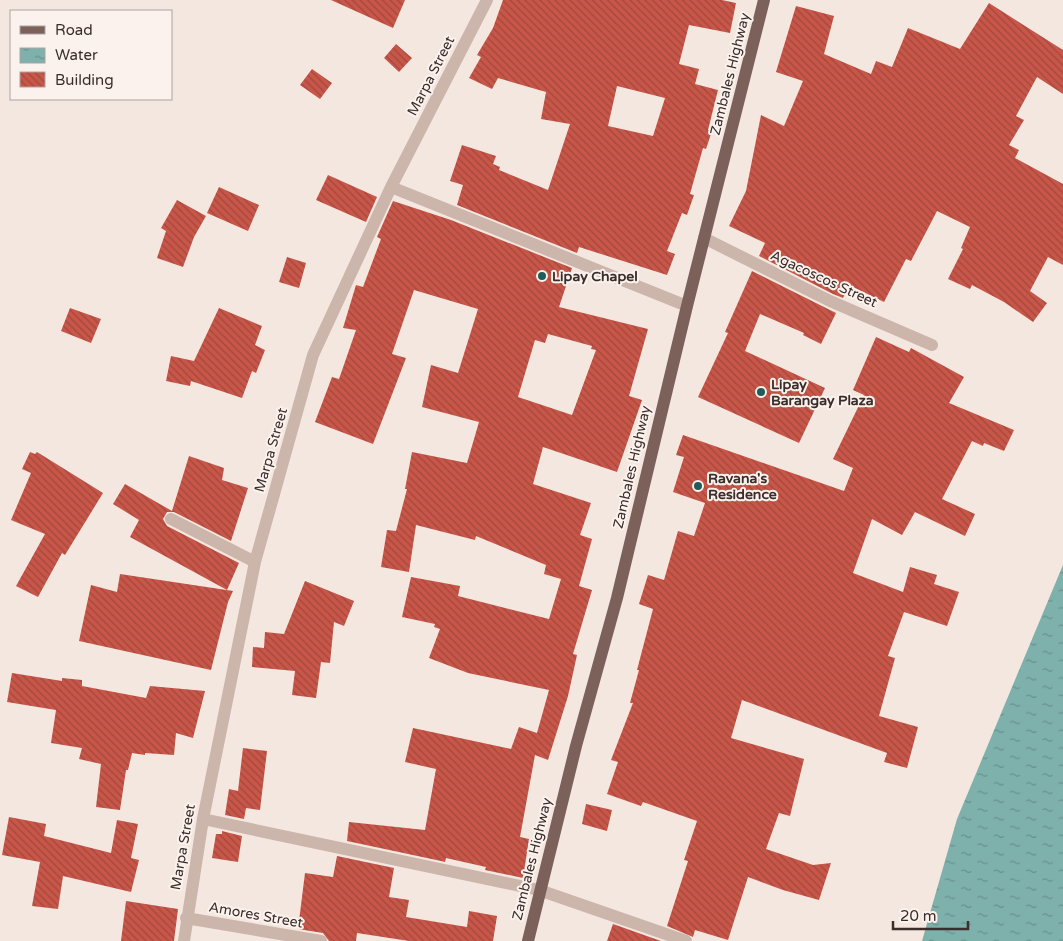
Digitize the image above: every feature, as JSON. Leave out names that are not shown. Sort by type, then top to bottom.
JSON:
[{"type":"main road","name":"Zambales Highway","points":[[528,941],[539,890],[617,598],[687,306],[764,0]]},
{"type":"street","name":"Marpa Street","points":[[184,941],[186,918],[203,819],[255,562],[313,355],[391,187],[486,0]]},
{"type":"street","points":[[391,187],[687,306]]},
{"type":"street","name":"Agacoscos Street","points":[[704,238],[830,301],[932,346]]},
{"type":"street","points":[[171,519],[255,562]]},
{"type":"street","points":[[203,819],[539,890],[686,941]]},
{"type":"street","name":"Amores Street","points":[[186,918],[321,941]]},
{"type":"water","points":[[1063,565],[1063,941],[922,941],[957,819]]},
{"type":"building","points":[[331,0],[405,0],[393,28]]},
{"type":"building","points":[[503,0],[722,0],[736,3],[730,33],[689,25],[679,64],[699,69],[695,84],[718,90],[708,130],[712,131],[706,149],[703,148],[690,194],[694,195],[687,215],[682,213],[667,251],[675,254],[667,275],[579,247],[577,253],[457,205],[463,185],[450,181],[462,145],[496,156],[493,164],[500,167],[499,170],[548,190],[570,124],[541,119],[546,92],[498,78],[492,89],[469,78],[481,57],[477,55],[493,28]],"holes":[[[617,86],[665,98],[653,136],[608,126]]]},
{"type":"building","points":[[989,3],[1063,50],[1063,94],[1037,77],[1016,116],[1024,120],[1009,145],[1019,150],[1015,158],[1063,184],[1063,265],[1048,257],[1030,291],[1047,303],[1033,322],[1004,302],[972,285],[970,289],[948,279],[963,249],[961,248],[970,227],[937,211],[911,261],[906,259],[884,302],[849,285],[843,298],[833,294],[759,256],[765,243],[729,226],[746,191],[761,115],[784,126],[803,81],[776,72],[796,6],[834,16],[824,54],[871,74],[876,61],[892,67],[908,28],[960,49]]},
{"type":"building","points":[[396,44],[412,58],[399,72],[384,58]]},
{"type":"building","points":[[312,69],[332,83],[320,99],[300,85]]},
{"type":"building","points":[[328,175],[377,197],[366,222],[316,200]]},
{"type":"building","points":[[219,187],[259,205],[248,231],[207,213]]},
{"type":"building","points":[[177,200],[206,216],[194,237],[183,267],[157,258],[166,231],[161,228]]},
{"type":"building","points":[[393,201],[451,220],[572,268],[559,307],[648,329],[629,396],[642,400],[617,472],[543,447],[533,484],[591,503],[580,535],[592,539],[579,586],[592,590],[573,654],[577,655],[568,696],[548,760],[535,755],[520,837],[529,839],[523,878],[485,870],[486,867],[446,858],[445,862],[347,841],[349,822],[425,830],[436,769],[405,762],[413,728],[511,749],[519,727],[537,733],[549,690],[468,673],[429,658],[440,629],[434,627],[435,624],[402,617],[411,577],[460,586],[458,596],[549,619],[561,579],[544,574],[546,565],[476,536],[475,540],[416,525],[409,572],[381,567],[387,530],[396,531],[407,489],[405,489],[412,452],[467,463],[479,422],[422,407],[431,365],[458,373],[478,309],[414,290],[392,354],[406,358],[373,444],[315,422],[332,377],[339,379],[356,330],[343,328],[356,285],[363,287],[381,239],[377,237]],"holes":[[[548,334],[592,346],[591,349],[596,350],[572,415],[518,397],[535,340],[545,343]]]},
{"type":"building","points":[[287,257],[306,263],[299,288],[279,282]]},
{"type":"building","name":"Lipay Barangay Plaza","points":[[752,271],[836,313],[821,344],[803,335],[804,333],[760,314],[745,351],[825,388],[799,443],[698,397],[728,333],[725,332]]},
{"type":"building","points":[[70,308],[101,319],[91,343],[61,331]]},
{"type":"building","points":[[219,308],[262,326],[255,345],[265,350],[256,373],[252,371],[242,398],[191,381],[190,386],[166,381],[171,356],[194,361]]},
{"type":"building","points":[[876,337],[909,352],[911,348],[964,377],[949,403],[1014,430],[1004,451],[984,443],[983,446],[972,441],[942,499],[975,514],[965,536],[915,512],[902,535],[872,519],[853,573],[903,592],[910,567],[937,575],[934,584],[959,592],[947,626],[904,612],[888,656],[895,658],[879,716],[918,727],[907,768],[884,762],[887,753],[742,700],[731,738],[804,759],[790,816],[779,813],[766,849],[813,865],[831,863],[819,900],[783,890],[748,877],[728,940],[695,930],[693,937],[667,926],[688,861],[684,860],[697,821],[643,802],[641,806],[607,794],[618,762],[611,760],[633,703],[630,703],[653,609],[639,604],[648,575],[664,580],[678,531],[694,536],[705,503],[673,492],[684,457],[676,455],[683,435],[844,491],[853,468],[833,459],[864,395],[853,390]]},
{"type":"building","points":[[30,452],[35,454],[37,452],[103,493],[65,555],[62,553],[38,597],[16,586],[45,534],[11,520],[31,473],[22,469]]},
{"type":"building","points":[[189,456],[224,468],[222,480],[248,488],[231,541],[174,512],[167,512],[163,519],[167,526],[239,563],[227,590],[130,537],[139,520],[113,504],[125,484],[172,511]]},
{"type":"building","points":[[120,574],[233,591],[228,602],[211,670],[79,641],[91,585],[117,592]]},
{"type":"building","points":[[305,581],[354,601],[344,626],[334,622],[330,663],[321,662],[316,698],[292,695],[295,671],[252,667],[253,647],[264,648],[265,632],[284,634]]},
{"type":"building","points":[[12,673],[62,681],[62,678],[82,680],[82,686],[146,698],[150,686],[205,691],[193,738],[176,733],[174,755],[132,753],[128,770],[126,770],[120,810],[96,807],[101,764],[79,759],[82,748],[51,743],[56,710],[7,702]]},
{"type":"building","points":[[243,748],[267,751],[260,810],[246,808],[244,819],[225,815],[229,789],[238,791]]},
{"type":"building","points":[[586,804],[612,810],[607,831],[582,824]]},
{"type":"building","points":[[9,817],[46,824],[44,836],[111,853],[117,820],[138,824],[131,858],[139,860],[131,892],[63,876],[58,909],[32,906],[40,862],[2,855]]},
{"type":"building","points":[[222,831],[242,836],[238,862],[212,858],[216,834],[222,834]]},
{"type":"building","points":[[337,856],[394,868],[389,897],[409,900],[406,917],[467,927],[469,911],[497,916],[493,941],[409,941],[357,933],[356,941],[329,941],[323,933],[298,929],[305,873],[333,877]]},
{"type":"building","points":[[126,901],[178,909],[174,941],[121,941]]},
{"type":"building","points":[[613,924],[661,941],[607,941]]},
{"type":"place","name":"Lipay Chapel","points":[[542,276]]},
{"type":"place","name":"Lipay Barangay Plaza","points":[[761,392]]},
{"type":"place","name":"Ravana's Residence","points":[[698,486]]}]
